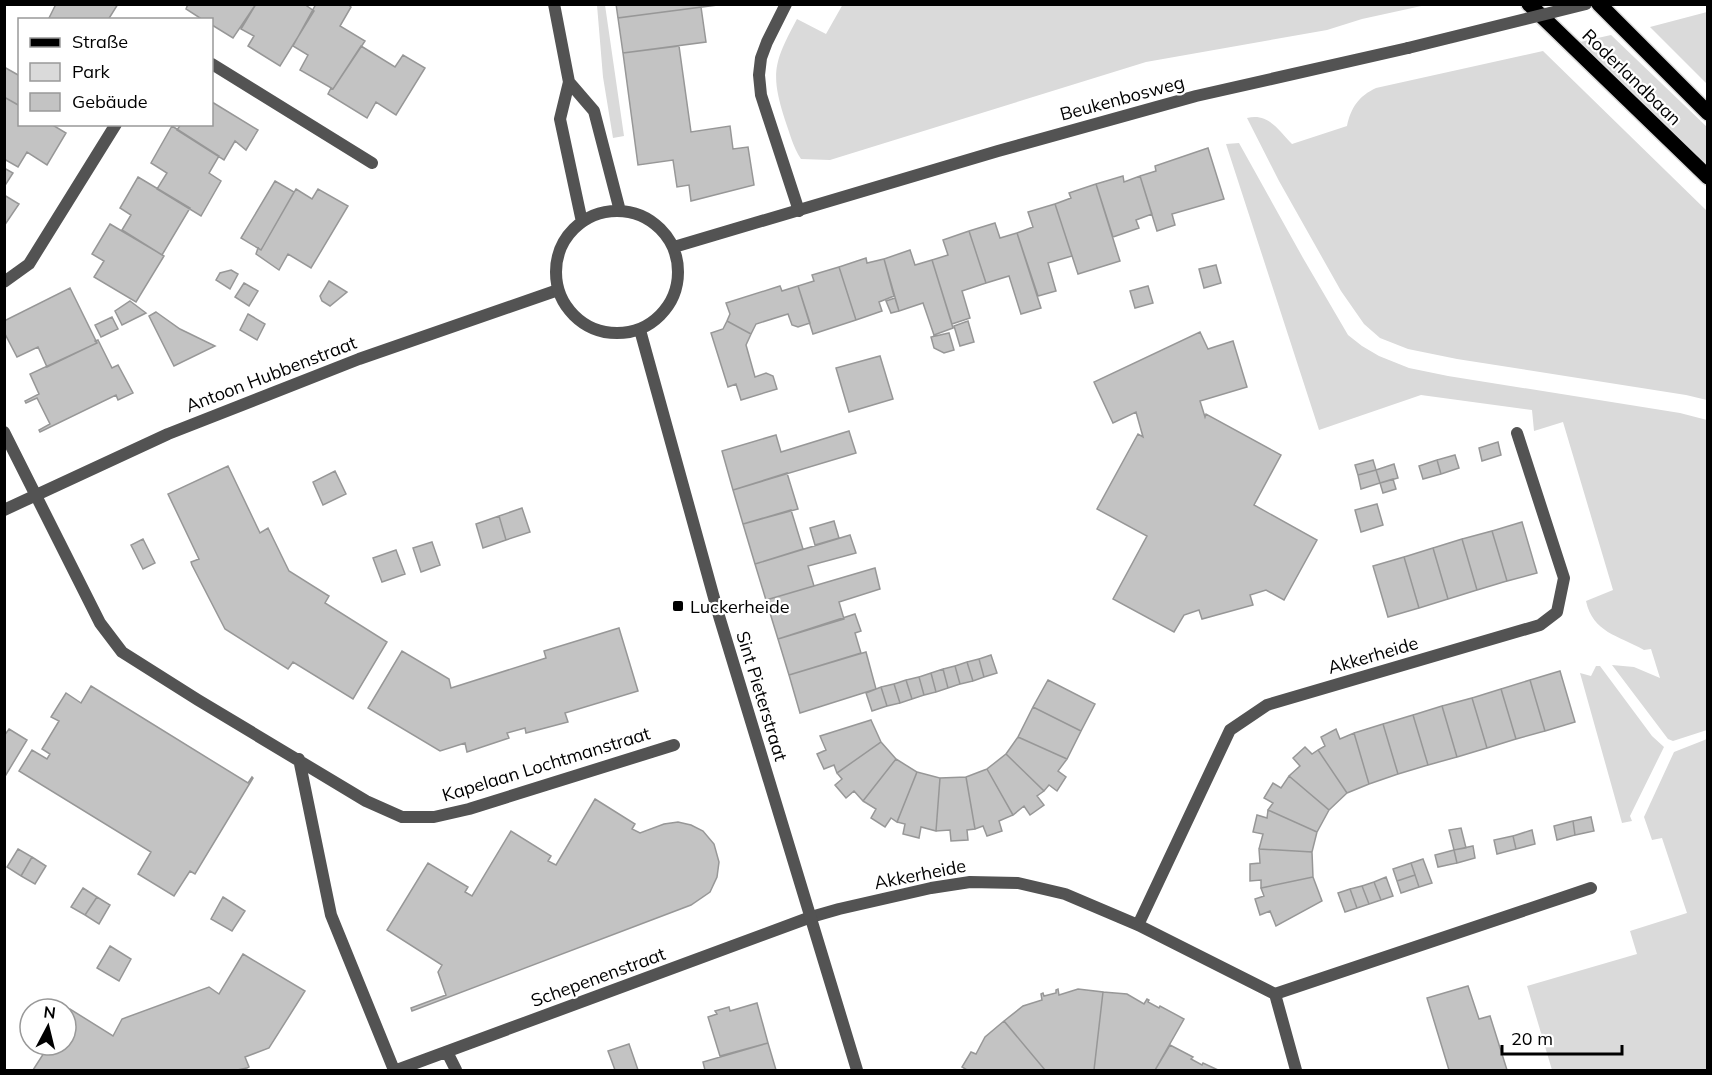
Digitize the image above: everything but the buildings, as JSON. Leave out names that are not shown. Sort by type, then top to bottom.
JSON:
[{"type":"main road","name":"Roderlandbaan","points":[[1529,4],[1707,177]]},
{"type":"main road","name":"Roderlandbaan","points":[[1599,4],[1707,113]]},
{"type":"street","points":[[554,4],[569,82],[560,119],[582,222]]},
{"type":"street","points":[[786,4],[767,42],[761,58],[759,75],[761,95],[799,211]]},
{"type":"street","name":"Beukenbosweg","points":[[674,247],[998,151],[1196,96],[1408,48],[1586,4]]},
{"type":"street","points":[[213,65],[372,163]]},
{"type":"street","points":[[569,82],[594,111],[620,211]]},
{"type":"street","points":[[4,282],[29,264],[115,126]]},
{"type":"street","points":[[620,211],[637,214],[662,230],[674,247],[678,263],[678,284],[670,304],[657,319],[640,330],[618,334],[597,330],[581,322],[567,308],[558,290],[556,271],[559,253],[566,238],[582,222],[601,213],[620,211]]},
{"type":"street","name":"Antoon Hubbenstraat","points":[[4,510],[168,434],[359,359],[558,290]]},
{"type":"street","name":"Sint Pieterstraat","points":[[640,330],[719,616],[857,1071]]},
{"type":"street","name":"Kapelaan Lochtmanstraat","points":[[4,432],[100,623],[122,652],[366,801],[402,817],[434,816],[480,805],[674,745]]},
{"type":"street","name":"Akkerheide","points":[[1138,925],[1230,730],[1267,705],[1540,625],[1557,612],[1564,578],[1517,433]]},
{"type":"street","points":[[299,759],[331,915],[395,1071]]},
{"type":"street","name":"Akkerheide","points":[[811,917],[931,888],[970,882],[1018,883],[1065,894],[1138,925],[1275,994]]},
{"type":"street","points":[[1296,1071],[1275,994],[1592,888]]},
{"type":"street","name":"Schepenenstraat","points":[[395,1071],[811,917]]},
{"type":"street","points":[[447,1052],[456,1071]]},
{"type":"green space","points":[[843,4],[1426,5],[1362,19],[1327,30],[1146,62],[830,160],[801,159],[780,104],[776,79],[779,57],[797,19],[826,34]]},
{"type":"green space","points":[[597,5],[605,5],[624,136],[613,138],[603,77]]},
{"type":"green space","points":[[1708,12],[1707,84],[1650,27]]},
{"type":"green space","points":[[1611,35],[1707,127],[1707,165],[1580,42]]},
{"type":"green space","points":[[1543,51],[1707,211],[1707,400],[1457,359],[1408,349],[1380,338],[1364,324],[1341,291],[1279,181],[1247,118],[1267,120],[1292,144],[1347,126],[1357,103],[1376,88]]},
{"type":"green space","points":[[1239,143],[1348,335],[1362,346],[1379,356],[1409,368],[1680,413],[1707,420],[1707,730],[1673,741],[1668,739],[1612,665],[1634,667],[1660,678],[1651,649],[1644,650],[1608,632],[1594,620],[1589,612],[1586,601],[1613,590],[1563,422],[1534,431],[1532,410],[1421,395],[1319,430],[1226,144]]},
{"type":"green space","points":[[1596,666],[1600,666],[1652,736],[1664,747],[1630,816],[1632,821],[1622,823],[1580,673],[1591,676]]},
{"type":"green space","points":[[1707,739],[1707,1070],[1552,1070],[1527,986],[1637,954],[1630,931],[1687,913],[1662,838],[1652,840],[1644,817],[1674,752]]},
{"type":"place","name":"Luckerheide","points":[[678,606]]}]
